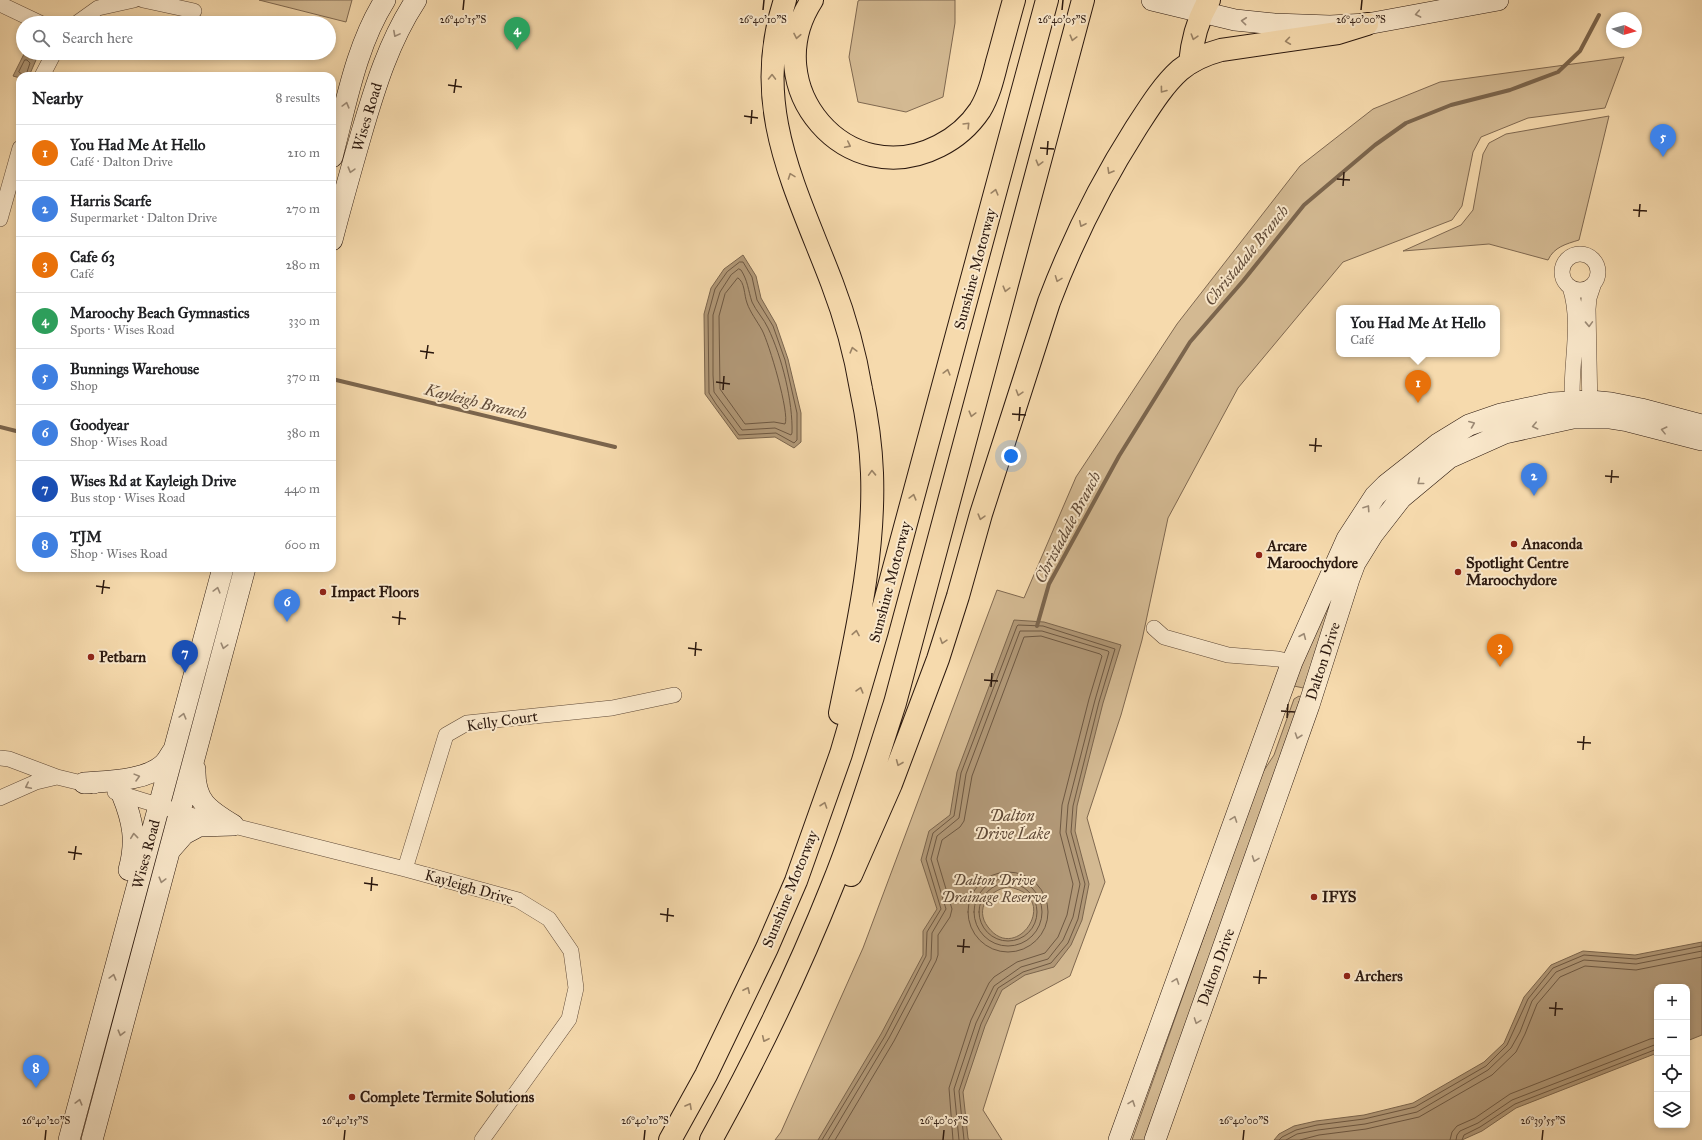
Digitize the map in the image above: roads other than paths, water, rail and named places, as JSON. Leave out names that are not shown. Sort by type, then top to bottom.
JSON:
[{"type":"highway","points":[[812,0],[799,25],[795,52],[797,80],[813,116],[842,143],[868,153],[893,157],[906,157],[930,151],[952,138],[971,121],[980,110],[989,90],[1014,0]]},
{"type":"highway","name":"Sunshine Motorway","points":[[670,1140],[706,1075],[770,942],[796,880],[841,754],[879,624],[1047,0]]},
{"type":"highway","points":[[711,1140],[758,1052],[804,953],[834,882],[895,703],[1083,0]]},
{"type":"highway","points":[[780,6],[772,67],[772,99],[777,128],[783,156],[833,286],[853,350],[871,448],[872,499],[869,553],[854,643],[839,719],[841,754]]},
{"type":"highway","points":[[1190,63],[1191,46],[1205,6]]},
{"type":"highway","points":[[804,953],[827,927],[891,784],[938,659],[1041,325],[1062,268],[1091,205],[1130,138],[1168,83],[1180,70],[1208,53],[1338,33],[1367,24]]},
{"type":"main road","name":"Wises Road","points":[[336,141],[362,49],[370,27],[385,0]]},
{"type":"main road","name":"Wises Road","points":[[336,206],[383,64],[393,39],[416,0]]},
{"type":"main road","points":[[1153,0],[1205,6],[1235,20],[1274,24],[1330,26],[1367,24],[1498,0]]},
{"type":"main road","points":[[1575,408],[1611,403],[1641,408],[1702,425]]},
{"type":"main road","name":"Dalton Drive","points":[[1119,1140],[1292,662],[1347,539],[1375,496],[1386,485],[1438,444],[1469,425],[1501,414],[1575,408],[1702,440]]},
{"type":"main road","name":"Dalton Drive","points":[[1155,1140],[1309,705],[1355,563],[1373,534],[1401,498],[1449,458],[1505,433],[1575,408]]},
{"type":"main road","points":[[1332,570],[1329,582],[1331,587],[1334,588],[1338,586],[1341,581],[1349,558],[1361,536],[1373,534]]},
{"type":"main road","name":"Wises Road","points":[[69,1140],[222,572]]},
{"type":"main road","name":"Wises Road","points":[[92,1140],[244,572]]},
{"type":"main road","points":[[1252,769],[1269,748],[1290,692],[1299,690],[1308,694],[1309,705]]},
{"type":"main road","points":[[84,783],[132,778],[153,772],[165,763],[175,748]]},
{"type":"main road","points":[[195,755],[195,778],[199,798],[215,814],[233,825]]},
{"type":"main road","points":[[122,794],[132,822],[135,841],[133,858],[123,893],[122,944]]},
{"type":"main road","points":[[170,850],[184,834],[199,826],[233,825]]},
{"type":"street","points":[[86,16],[98,8],[134,0]]},
{"type":"street","points":[[143,0],[194,11]]},
{"type":"street","points":[[0,4],[25,16]]},
{"type":"street","points":[[44,72],[50,60]]},
{"type":"street","points":[[1,213],[16,162]]},
{"type":"street","points":[[1575,408],[1589,298],[1593,286],[1598,278],[1598,266],[1590,257],[1580,254],[1569,258],[1562,267],[1563,280],[1570,287],[1578,291],[1593,286]]},
{"type":"street","points":[[1570,287],[1574,310],[1575,408]]},
{"type":"street","points":[[1154,628],[1164,637],[1228,655],[1278,659],[1292,662]]},
{"type":"street","name":"Kelly Court","points":[[405,869],[446,735],[467,723],[612,708],[674,695]]},
{"type":"street","name":"Kayleigh Drive","points":[[0,758],[9,759],[57,777],[84,783],[180,812],[405,869],[518,900],[549,919],[571,951],[576,988],[570,1019],[482,1140]]},
{"type":"street","points":[[0,798],[36,782],[57,777]]},
{"type":"water","points":[[21,60],[36,60],[31,72],[16,72],[16,77],[13,76]]},
{"type":"water","points":[[743,255],[756,276],[761,298],[776,324],[788,359],[801,413],[801,442],[794,448],[775,437],[738,439],[705,394],[704,314],[711,288],[724,269]]},
{"type":"water","name":"Dalton Drive Lake","points":[[1014,620],[1044,622],[1121,645],[1103,703],[1077,806],[1075,831],[1089,884],[1082,920],[1071,945],[1054,967],[1025,975],[1002,990],[985,1026],[963,1092],[969,1140],[818,1140],[881,1034],[923,955],[923,931],[937,909],[921,860],[929,831],[950,815],[957,772]],"holes":[[[1008,887],[1024,893],[1032,902],[1033,913],[1030,925],[1022,934],[1011,938],[999,937],[988,927],[984,920],[983,907],[986,901],[995,892]]]},
{"type":"water","points":[[1702,942],[1702,1035],[1690,1040],[1690,984],[1654,984],[1654,1054],[1516,1108],[1482,1131],[1462,1140],[1274,1140],[1279,1134],[1294,1126],[1316,1121],[1364,1115],[1413,1103],[1484,1062],[1504,1043],[1524,997],[1551,965],[1583,951],[1635,955]]},
{"type":"waterway","name":"Christadale Branch","points":[[1037,626],[1049,584],[1119,456],[1190,342],[1243,281],[1304,205],[1375,145],[1406,123],[1451,105],[1510,90],[1558,72],[1580,51],[1599,15]]},
{"type":"waterway","name":"Kayleigh Branch","points":[[336,380],[615,447]]},
{"type":"waterway","name":"Kayleigh Branch","points":[[0,427],[16,431]]},
{"type":"place","name":"Maroochy Beach Gymnastics","points":[[517,50]]},
{"type":"place","name":"Bunnings Warehouse","points":[[1663,157]]},
{"type":"place","name":"You Had Me At Hello","points":[[1418,403]]},
{"type":"place","name":"Harris Scarfe","points":[[1534,496]]},
{"type":"place","name":"Anaconda","points":[[1514,544]]},
{"type":"place","name":"Arcare Maroochydore","points":[[1259,555]]},
{"type":"place","name":"Spotlight Centre Maroochydore","points":[[1458,572]]},
{"type":"place","name":"Impact Floors","points":[[323,592]]},
{"type":"place","name":"Goodyear","points":[[287,622]]},
{"type":"place","name":"Petbarn","points":[[91,657]]},
{"type":"place","name":"Cafe 63","points":[[1500,667]]},
{"type":"place","name":"Wises Rd at Kayleigh Drive","points":[[185,673]]},
{"type":"place","name":"IFYS","points":[[1314,897]]},
{"type":"place","name":"Archers","points":[[1347,976]]},
{"type":"place","name":"TJM","points":[[36,1088]]},
{"type":"place","name":"Complete Termite Solutions","points":[[352,1097]]},
{"type":"park label","name":"Dalton Drive Drainage Reserve","points":[[994,888]]}]
